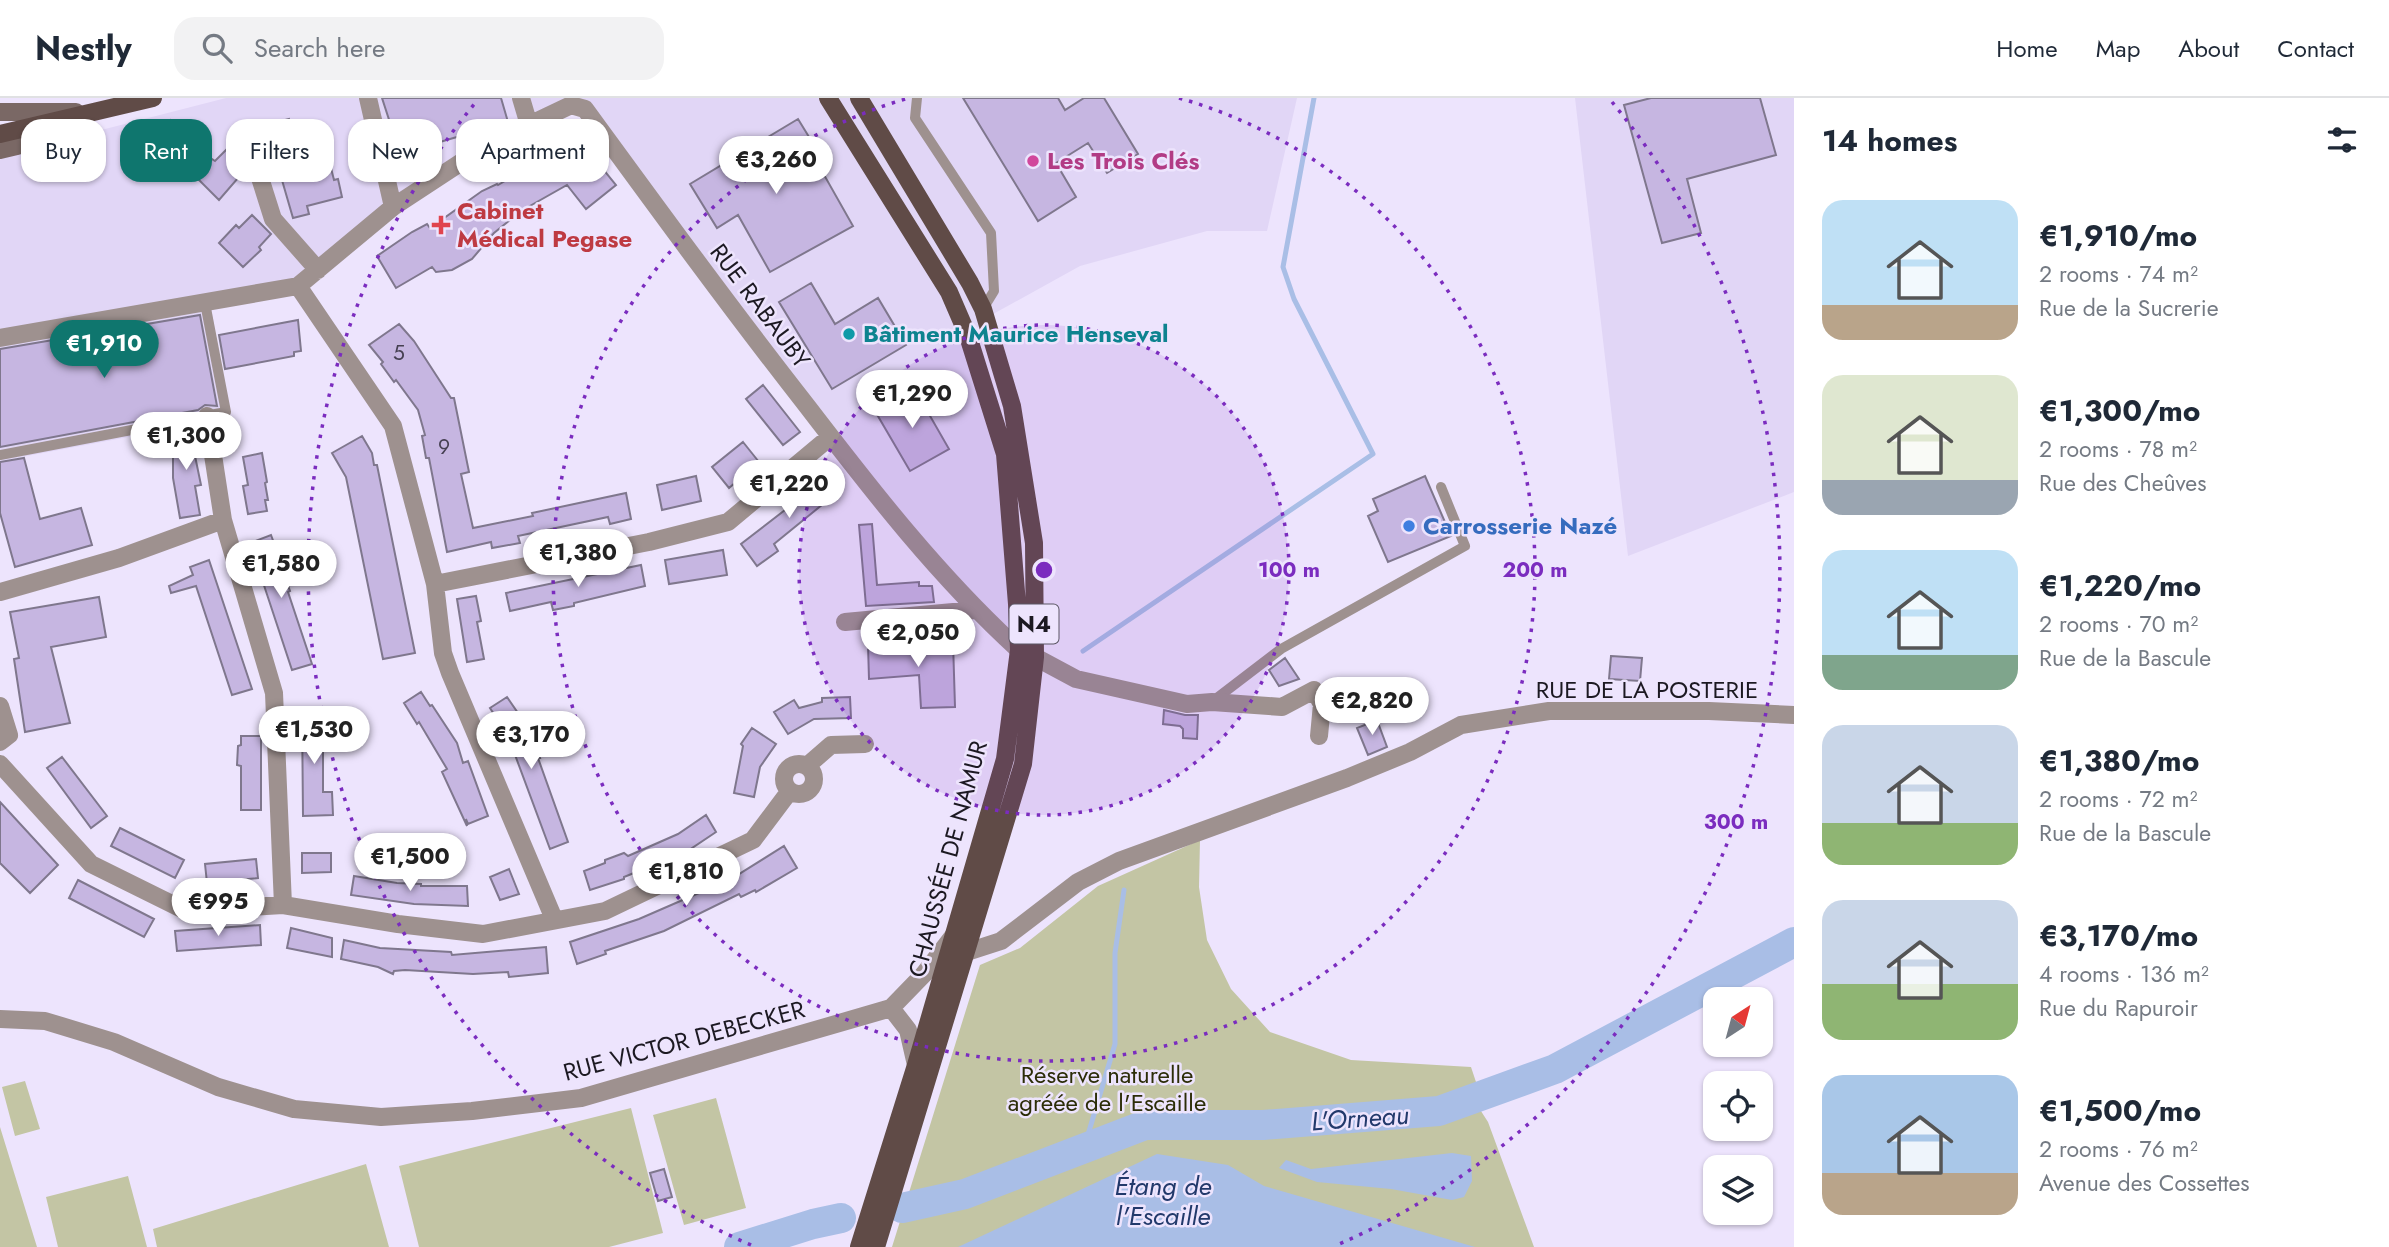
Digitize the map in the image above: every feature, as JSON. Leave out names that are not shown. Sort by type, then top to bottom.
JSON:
[{"type":"main road","points":[[0,134],[153,98]]},
{"type":"main road","name":"CHAUSSÉE DE NAMUR","points":[[828,98],[948,292],[976,358],[1005,454],[1017,604],[1027,653],[1005,759],[916,1065],[876,1247]]},
{"type":"main road","name":"CHAUSSÉE DE NAMUR","points":[[859,98],[983,309],[1012,406],[1034,543],[1023,764],[967,952],[892,1168],[859,1247]]},
{"type":"street","points":[[368,98],[393,207]]},
{"type":"street","points":[[521,98],[527,119]]},
{"type":"street","points":[[542,119],[571,105],[591,103]]},
{"type":"street","name":"RUE RABAUBY","points":[[591,103],[706,277],[915,543],[975,610],[1027,653],[1076,679],[1187,704],[1212,702],[1282,707],[1314,690],[1322,704],[1319,736]]},
{"type":"street","points":[[0,112],[90,113]]},
{"type":"street","points":[[0,150],[17,146],[90,113]]},
{"type":"street","points":[[0,338],[298,286],[393,207],[456,166]]},
{"type":"street","points":[[262,182],[274,219],[318,270]]},
{"type":"street","points":[[298,286],[393,426],[435,584],[443,653],[554,919]]},
{"type":"street","points":[[207,416],[223,520],[274,693],[283,905]]},
{"type":"street","points":[[435,584],[649,542],[728,522],[830,437]]},
{"type":"street","points":[[0,592],[119,558],[223,520]]},
{"type":"street","points":[[845,622],[975,610]]},
{"type":"street","points":[[0,706],[9,735],[0,742]]},
{"type":"street","name":"RUE DE LA POSTERIE","points":[[967,952],[1001,941],[1078,882],[1119,860],[1347,778],[1410,752],[1461,725],[1549,711],[1709,711],[1794,715]]},
{"type":"street","points":[[789,792],[782,777],[792,764],[808,765],[831,745],[865,744]]},
{"type":"street","points":[[0,764],[91,864],[186,911],[283,905],[398,924],[483,934],[605,911],[753,840],[789,792]]},
{"type":"street","points":[[789,792],[801,795],[818,792],[813,771],[808,765]]},
{"type":"street","name":"RUE VICTOR DEBECKER","points":[[0,1018],[45,1021],[114,1042],[218,1087],[295,1109],[381,1117],[472,1111],[581,1098],[891,1008],[924,974],[954,935]]},
{"type":"street","points":[[891,1008],[908,1030],[916,1065]]},
{"type":"lane","points":[[916,98],[915,118],[991,233],[994,291],[983,309]]},
{"type":"lane","points":[[0,455],[226,412],[205,303]]},
{"type":"lane","points":[[1212,702],[1281,649],[1465,546],[1441,487]]},
{"type":"shaded area","points":[[226,98],[1297,98],[1267,231],[1207,231],[1080,266],[995,313],[968,336],[1005,454],[1019,650],[975,610],[609,139],[609,119],[594,119],[586,109],[558,119],[456,119],[456,169],[442,179],[442,119],[348,119],[348,182],[438,182],[298,286],[210,302],[230,418],[0,461],[0,156],[21,151],[21,182],[106,182],[106,129],[120,125],[120,182],[212,182],[212,119],[144,119]]},
{"type":"shaded area","points":[[1575,98],[1794,98],[1794,492],[1628,556]]},
{"type":"green space","name":"Réserve naturelle agréée de l'Escaille","points":[[1200,840],[1199,887],[1207,940],[1231,989],[1270,1032],[1351,1060],[1471,1067],[1477,1085],[1479,1108],[1488,1122],[1534,1247],[892,1247],[980,965],[1020,948],[1098,886]]},
{"type":"green space","points":[[25,1081],[40,1129],[15,1136],[2,1087]]},
{"type":"green space","points":[[716,1098],[746,1208],[684,1225],[653,1115]]},
{"type":"green space","points":[[631,1108],[663,1233],[609,1247],[419,1247],[399,1166]]},
{"type":"green space","points":[[0,1127],[37,1247],[0,1247]]},
{"type":"green space","points":[[366,1164],[389,1247],[157,1247],[153,1229]]},
{"type":"green space","points":[[128,1176],[147,1247],[58,1247],[46,1197]]},
{"type":"water","points":[[1452,1153],[1471,1156],[1472,1181],[1464,1197],[1452,1200],[1391,1189],[1317,1182],[1279,1168],[1286,1160],[1311,1169]]},
{"type":"water","name":"Étang de l'Escaille","points":[[1157,1154],[1228,1165],[1264,1186],[1475,1247],[958,1247]]},
{"type":"building","points":[[382,98],[501,98],[507,119],[456,119],[456,137],[442,141],[442,119],[389,119]]},
{"type":"building","points":[[963,98],[1058,98],[1065,110],[1084,98],[1104,98],[1138,154],[1107,173],[1088,143],[1056,163],[1076,197],[1038,221]]},
{"type":"building","points":[[1651,98],[1760,98],[1776,155],[1687,179],[1701,233],[1662,243],[1624,105]]},
{"type":"building","points":[[798,119],[825,163],[819,166],[853,226],[770,272],[738,215],[717,228],[690,184]]},
{"type":"building","points":[[226,150],[226,182],[235,182],[219,200],[201,182],[212,182],[212,159],[215,161]]},
{"type":"building","points":[[609,176],[616,185],[586,209],[567,185],[521,211],[494,233],[472,259],[452,270],[436,272],[432,267],[396,288],[377,256],[412,232],[427,224],[430,228],[482,191],[503,182],[609,182]]},
{"type":"building","points":[[338,179],[342,197],[307,206],[309,214],[293,218],[283,182],[334,182]]},
{"type":"building","points":[[252,215],[271,234],[259,247],[261,250],[243,267],[219,243],[236,225],[239,228]]},
{"type":"building","name":"Bâtiment Maurice Henseval","points":[[811,283],[835,324],[878,298],[906,345],[832,389],[779,302]]},
{"type":"building","points":[[200,315],[217,406],[205,405],[198,410],[0,447],[0,349]]},
{"type":"building","points":[[298,320],[301,351],[294,352],[294,356],[225,369],[219,335]]},
{"type":"building","points":[[399,324],[414,341],[451,398],[454,398],[469,472],[461,474],[473,528],[626,493],[631,519],[610,524],[608,517],[518,536],[520,543],[492,548],[491,542],[447,552],[418,410],[396,380],[394,382],[369,345]]},
{"type":"building","points":[[763,385],[800,432],[783,445],[746,399]]},
{"type":"building","points":[[914,388],[949,449],[910,471],[875,411]]},
{"type":"building","points":[[194,426],[200,455],[195,456],[201,485],[195,486],[200,515],[180,518],[173,478],[173,451],[178,451],[174,429]]},
{"type":"building","points":[[362,436],[372,453],[374,465],[377,465],[415,653],[383,659],[346,477],[332,453]]},
{"type":"building","points":[[743,442],[759,462],[729,488],[712,467]]},
{"type":"building","points":[[262,453],[267,482],[267,511],[248,514],[243,486],[248,485],[243,457]]},
{"type":"building","points":[[24,458],[40,519],[81,508],[92,545],[15,567],[0,513],[0,462]]},
{"type":"building","points":[[825,473],[839,491],[774,544],[778,551],[757,566],[741,544],[807,493],[804,489]]},
{"type":"building","points":[[696,476],[701,501],[662,510],[657,485]]},
{"type":"building","name":"Carrosserie Nazé","points":[[1425,476],[1451,536],[1388,562],[1368,516],[1378,511],[1373,499]]},
{"type":"building","points":[[872,524],[877,585],[919,582],[919,586],[932,586],[934,602],[866,606],[859,525]]},
{"type":"building","points":[[271,535],[289,572],[284,574],[290,591],[288,592],[312,664],[292,670],[250,543]]},
{"type":"building","points":[[723,550],[727,575],[669,584],[665,560]]},
{"type":"building","points":[[209,560],[252,689],[232,695],[196,586],[171,593],[169,586],[193,575],[190,567]]},
{"type":"building","points":[[641,565],[645,586],[553,610],[551,602],[510,611],[506,593]]},
{"type":"building","points":[[476,596],[481,621],[477,622],[484,659],[467,662],[457,599]]},
{"type":"building","points":[[99,597],[106,637],[51,647],[70,723],[25,732],[14,659],[19,658],[10,612]]},
{"type":"building","points":[[953,642],[955,707],[921,708],[919,675],[869,679],[868,645]]},
{"type":"building","points":[[1611,656],[1642,658],[1640,681],[1609,679]]},
{"type":"building","points":[[1285,658],[1299,679],[1279,686],[1269,670]]},
{"type":"building","points":[[421,692],[457,743],[463,763],[468,761],[488,816],[468,824],[466,819],[467,826],[442,772],[447,769],[419,722],[417,724],[404,703]]},
{"type":"building","points":[[507,697],[531,732],[568,842],[550,849],[508,736],[490,708]]},
{"type":"building","points":[[850,697],[851,718],[814,719],[788,734],[774,712],[794,700],[799,708],[822,702],[822,698]]},
{"type":"building","points":[[302,709],[323,709],[323,792],[332,792],[333,815],[303,816]]},
{"type":"building","points":[[1164,710],[1198,715],[1197,739],[1183,738],[1183,729],[1180,726],[1163,724]]},
{"type":"building","points":[[1377,720],[1387,747],[1368,755],[1357,728]]},
{"type":"building","points":[[752,728],[776,744],[760,767],[754,797],[734,793],[743,746],[741,744]]},
{"type":"building","points":[[241,736],[261,736],[261,810],[241,810],[241,766],[237,765]]},
{"type":"building","points":[[62,757],[107,816],[91,828],[47,768]]},
{"type":"building","points":[[0,802],[58,865],[30,893],[0,863]]},
{"type":"building","points":[[706,815],[716,832],[686,852],[624,879],[590,890],[584,871],[605,863],[605,860],[624,853],[628,856],[678,834]]},
{"type":"building","points":[[120,828],[184,860],[175,878],[111,846]]},
{"type":"building","points":[[784,846],[797,868],[756,892],[755,890],[741,897],[739,894],[664,931],[605,951],[606,954],[577,964],[570,942],[639,919],[731,879]]},
{"type":"building","points":[[302,853],[331,853],[331,872],[302,873]]},
{"type":"building","points":[[256,859],[258,878],[207,883],[205,864]]},
{"type":"building","points":[[509,869],[519,894],[500,900],[490,877]]},
{"type":"building","points":[[354,876],[421,886],[467,886],[468,906],[414,904],[351,895]]},
{"type":"building","points":[[78,880],[154,919],[144,937],[69,898]]},
{"type":"building","points":[[260,925],[261,945],[177,951],[175,931]]},
{"type":"building","points":[[291,928],[332,938],[332,957],[287,948]]},
{"type":"building","points":[[344,940],[380,948],[451,952],[452,955],[546,947],[548,973],[509,977],[508,972],[473,974],[405,970],[394,971],[393,974],[378,967],[341,959]]},
{"type":"building","points":[[664,1169],[672,1197],[658,1201],[650,1173]]},
{"type":"waterway","points":[[1083,651],[1373,454],[1294,299],[1283,267],[1314,98]]},
{"type":"waterway","points":[[1084,1148],[1115,1044],[1115,953],[1124,890]]},
{"type":"waterway","name":"L'Orneau","points":[[902,1208],[965,1194],[1145,1125],[1263,1125],[1439,1111],[1555,1069],[1794,942]]},
{"type":"waterway","name":"L'Orneau","points":[[739,1247],[841,1218]]},
{"type":"place","name":"Les Trois Clés","points":[[1033,161]]},
{"type":"place","name":"Cabinet Médical Pegase","points":[[441,225]]},
{"type":"place","name":"Bâtiment Maurice Henseval","points":[[849,334]]},
{"type":"place","name":"Carrosserie Nazé","points":[[1409,526]]}]
